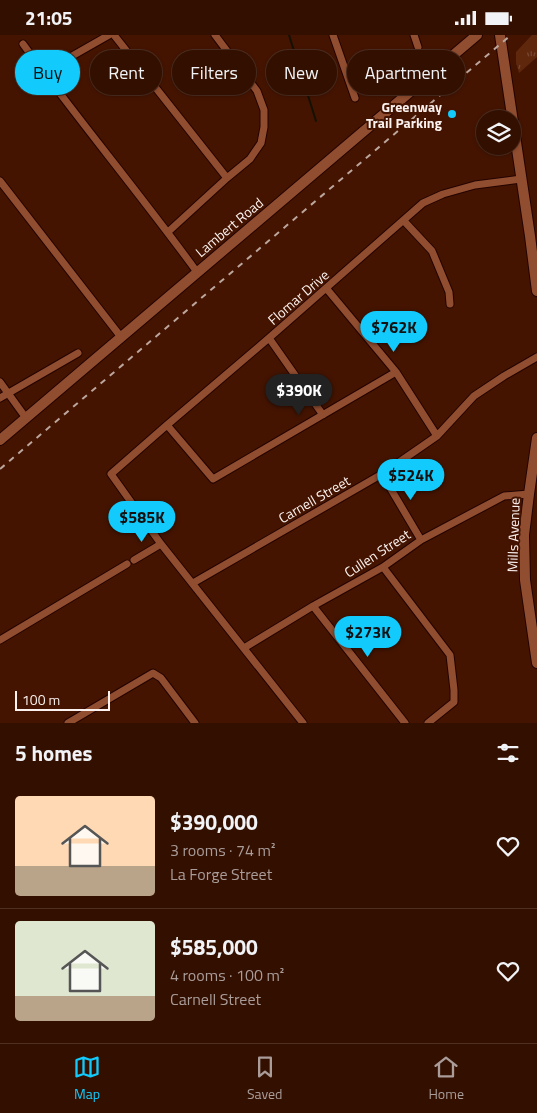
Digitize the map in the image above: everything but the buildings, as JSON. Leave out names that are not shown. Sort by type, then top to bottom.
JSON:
[{"type":"main road","name":"Lambert Road","points":[[0,440],[477,35]]},
{"type":"main road","points":[[500,35],[521,179],[534,236],[537,291]]},
{"type":"main road","name":"Mills Avenue","points":[[537,438],[524,535],[525,580],[537,663]]},
{"type":"street","points":[[80,51],[108,35]]},
{"type":"street","points":[[114,35],[227,178]]},
{"type":"street","points":[[168,232],[250,159],[261,143],[264,127],[264,110],[257,91],[215,35]]},
{"type":"street","points":[[333,35],[355,98]]},
{"type":"street","points":[[414,35],[418,47]]},
{"type":"street","points":[[23,44],[28,50]]},
{"type":"street","points":[[62,95],[197,272]]},
{"type":"street","name":"Flomar Drive","points":[[161,544],[110,474],[269,339],[423,203],[474,185],[521,179]]},
{"type":"street","points":[[0,181],[121,337]]},
{"type":"street","points":[[404,221],[432,251],[448,292],[450,304]]},
{"type":"street","points":[[326,288],[396,372],[437,436]]},
{"type":"street","points":[[269,339],[322,415]]},
{"type":"street","points":[[0,397],[78,353]]},
{"type":"street","name":"Carnell Street","points":[[193,583],[382,474],[437,436],[474,397],[504,376],[537,357]]},
{"type":"street","points":[[167,425],[213,479],[396,372]]},
{"type":"street","points":[[0,382],[26,418]]},
{"type":"street","points":[[382,474],[421,540]]},
{"type":"street","name":"Cullen Street","points":[[244,648],[313,606],[383,567],[421,540],[504,496],[529,494]]},
{"type":"street","points":[[0,640],[161,544],[303,723]]},
{"type":"street","points":[[383,567],[450,655],[454,702],[428,723]]},
{"type":"street","points":[[313,606],[406,723]]},
{"type":"street","points":[[68,723],[153,673],[161,679],[195,723]]},
{"type":"green space","points":[[532,35],[537,35],[537,57],[519,73],[516,52]]},
{"type":"waterway","points":[[289,35],[316,121]]},
{"type":"railway","points":[[0,469],[511,35]]},
{"type":"place","name":"Greenway Trail Parking","points":[[452,114]]}]
